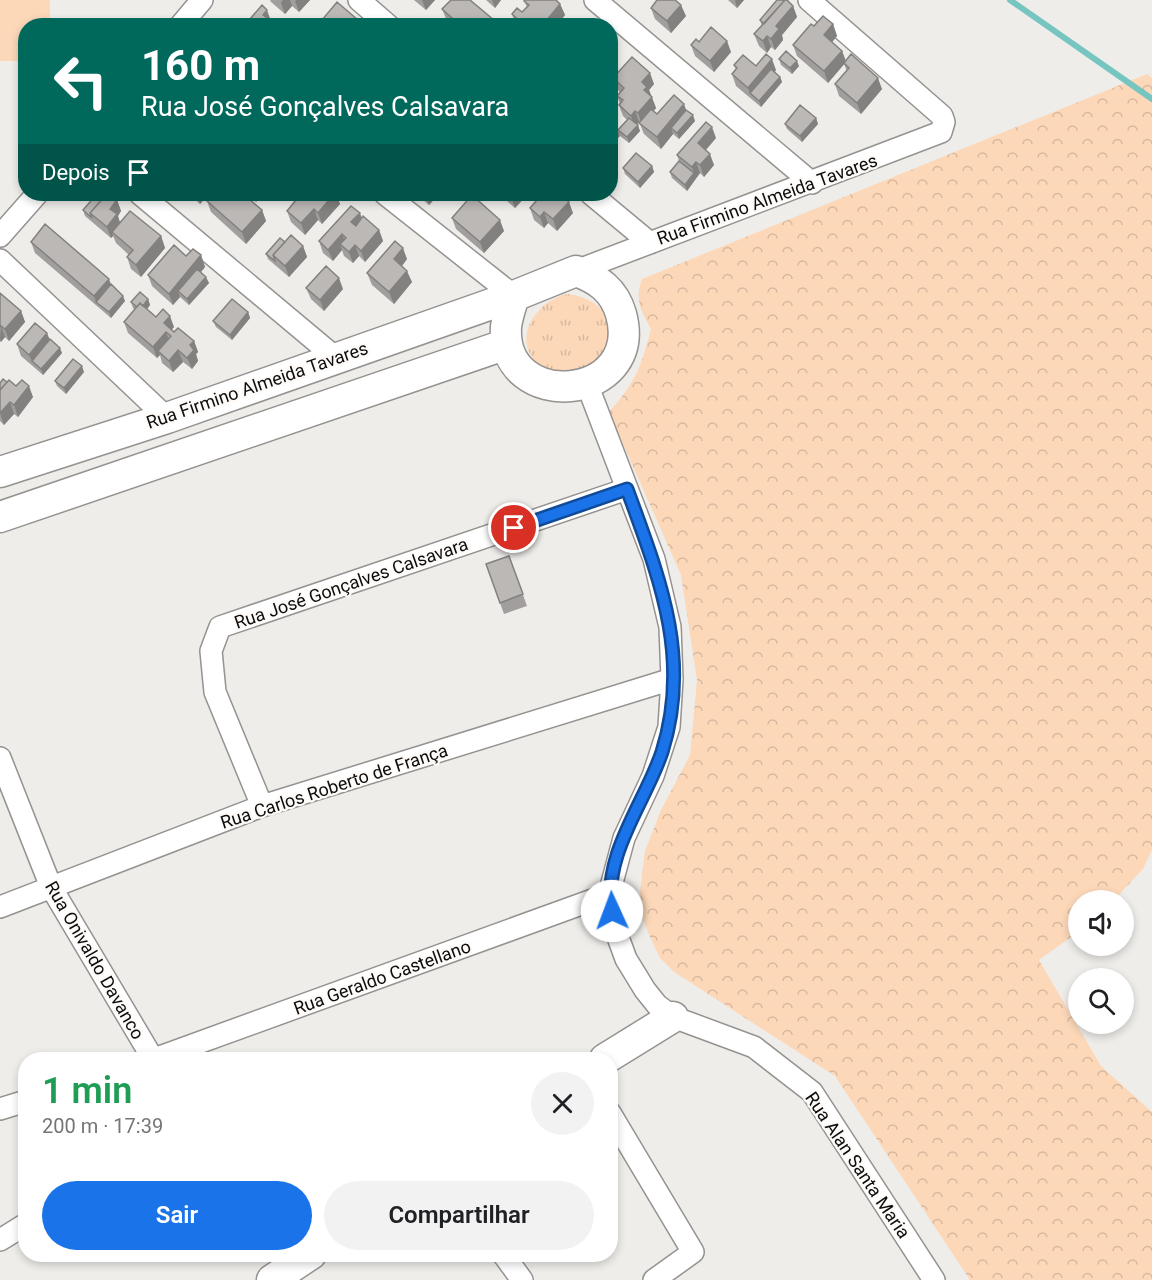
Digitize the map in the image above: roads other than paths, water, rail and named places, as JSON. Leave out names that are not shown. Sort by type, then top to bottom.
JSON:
[{"type":"street","points":[[187,18],[202,0]]},
{"type":"street","points":[[359,0],[380,18]]},
{"type":"street","points":[[595,0],[616,18]]},
{"type":"street","name":"Rua Firmino Almeida Tavares","points":[[3,468],[167,418],[514,296],[936,136],[944,128],[942,116],[809,0]]},
{"type":"street","points":[[618,19],[812,183]]},
{"type":"street","points":[[0,236],[31,201]]},
{"type":"street","points":[[148,201],[336,358]]},
{"type":"street","points":[[394,201],[514,296],[506,327],[507,344],[516,362],[530,377],[549,386],[569,388],[587,384],[603,374],[615,360],[622,342],[623,324],[618,306],[608,290],[594,278],[576,271]]},
{"type":"street","points":[[599,201],[650,243]]},
{"type":"street","points":[[0,260],[167,418]]},
{"type":"street","points":[[0,517],[507,344]]},
{"type":"street","points":[[587,384],[654,559],[670,627],[672,679],[669,727],[653,776],[624,838],[609,894],[615,928],[635,977],[657,1005],[673,1017],[616,1052]]},
{"type":"street","name":"Rua José Gonçalves Calsavara","points":[[262,806],[215,692],[211,651],[220,627],[627,489]]},
{"type":"street","name":"Rua Carlos Roberto de França","points":[[0,908],[262,806],[672,679]]},
{"type":"street","name":"Rua Onivaldo Davanco","points":[[0,758],[51,887],[150,1052]]},
{"type":"street","name":"Rua Geraldo Castellano","points":[[173,1052],[609,894]]},
{"type":"street","name":"Rua Alan Santa Maria","points":[[673,1017],[754,1047],[812,1092],[934,1280]]},
{"type":"street","points":[[0,1109],[18,1103]]},
{"type":"street","points":[[618,1126],[693,1252],[654,1280]]},
{"type":"street","points":[[0,1240],[18,1229]]},
{"type":"street","points":[[509,1262],[522,1280]]},
{"type":"street","points":[[272,1280],[302,1263]]},
{"type":"waterway","points":[[1010,0],[1152,99]]}]
